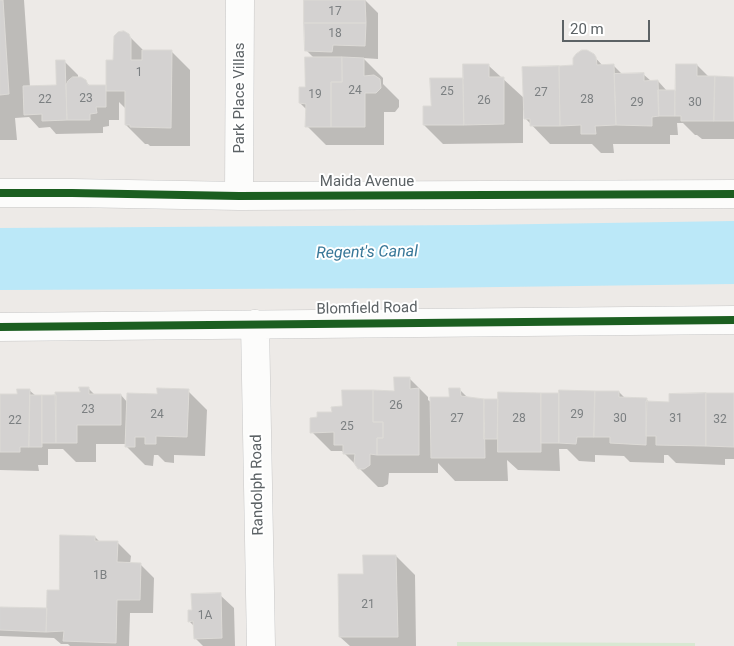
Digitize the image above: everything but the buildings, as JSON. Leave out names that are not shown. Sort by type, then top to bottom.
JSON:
[{"type":"street","name":"Park Place Villas","points":[[239,196],[240,0]]},
{"type":"street","name":"Maida Avenue","points":[[0,194],[72,193],[239,196],[734,194]]},
{"type":"street","name":"Blomfield Road","points":[[0,326],[734,320]]},
{"type":"street","name":"Randolph Road","points":[[255,324],[261,646]]},
{"type":"green space","points":[[457,642],[695,643],[695,646],[457,646]]},
{"type":"water","name":"Regent's Canal","points":[[734,221],[734,284],[0,290],[0,228],[473,225]]},
{"type":"cycle path","points":[[0,193],[239,196],[734,194]]},
{"type":"cycle path","points":[[0,327],[734,320]]}]
